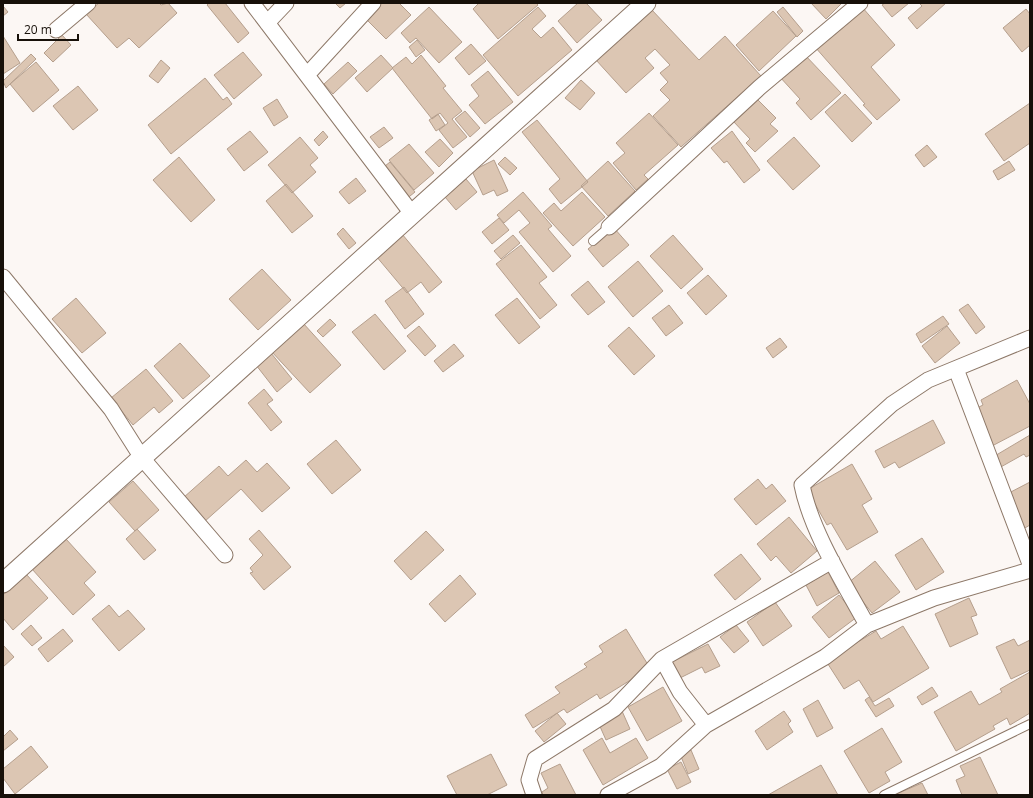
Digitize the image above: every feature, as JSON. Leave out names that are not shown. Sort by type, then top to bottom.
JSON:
[{"type":"street","points":[[56,30],[88,3]]},
{"type":"street","points":[[252,3],[413,215]]},
{"type":"street","points":[[267,23],[286,3]]},
{"type":"street","points":[[307,75],[373,3]]},
{"type":"street","points":[[3,583],[413,215],[646,3]]},
{"type":"street","points":[[609,227],[760,87],[860,3]]},
{"type":"street","points":[[3,277],[111,409],[133,441],[142,458],[225,555]]},
{"type":"street","points":[[867,625],[832,561],[805,503],[802,485],[892,404],[928,380],[1030,338]]},
{"type":"street","points":[[956,369],[1030,564]]},
{"type":"street","points":[[534,795],[529,780],[534,759],[614,709],[662,659],[832,561]]},
{"type":"street","points":[[608,795],[661,766],[706,725],[825,657],[867,625],[934,598],[1030,570]]},
{"type":"street","points":[[662,659],[680,692],[706,725]]},
{"type":"lane","points":[[592,241],[609,227]]},
{"type":"lane","points":[[884,795],[1030,724]]},
{"type":"building","points":[[99,3],[159,3],[161,5],[168,3],[177,13],[139,48],[129,38],[117,48],[86,14]]},
{"type":"building","points":[[209,3],[225,3],[249,33],[238,43],[207,5]]},
{"type":"building","points":[[335,3],[346,3],[340,8]]},
{"type":"building","points":[[377,3],[399,3],[411,15],[386,39],[363,16]]},
{"type":"building","points":[[479,3],[536,3],[538,5],[498,39],[473,9]]},
{"type":"building","points":[[578,3],[586,3],[602,20],[577,43],[558,21]]},
{"type":"building","points":[[811,3],[842,3],[826,19]]},
{"type":"building","points":[[885,3],[909,3],[892,17],[882,5]]},
{"type":"building","points":[[919,3],[946,3],[917,29],[908,18],[922,6]]},
{"type":"building","points":[[3,6],[8,12],[3,16]]},
{"type":"building","points":[[429,7],[462,42],[439,63],[416,38],[410,43],[401,33]]},
{"type":"building","points":[[538,7],[546,16],[532,29],[541,38],[553,27],[572,50],[518,96],[483,55]]},
{"type":"building","points":[[783,7],[803,31],[797,37],[777,12]]},
{"type":"building","points":[[862,7],[895,45],[871,67],[900,100],[877,120],[863,105],[865,104],[815,47]]},
{"type":"building","points":[[651,9],[699,60],[725,36],[761,76],[681,147],[653,116],[670,100],[660,90],[668,82],[660,73],[670,65],[655,49],[645,58],[654,68],[626,93],[596,60]]},
{"type":"building","points":[[1026,9],[1030,14],[1030,45],[1022,52],[1003,28]]},
{"type":"building","points":[[773,11],[796,36],[759,71],[736,45]]},
{"type":"building","points":[[62,35],[71,45],[53,62],[44,53]]},
{"type":"building","points":[[3,36],[20,63],[3,74]]},
{"type":"building","points":[[417,40],[425,50],[416,57],[409,47]]},
{"type":"building","points":[[471,44],[486,61],[469,75],[455,58]]},
{"type":"building","points":[[243,52],[262,75],[234,99],[214,75]]},
{"type":"building","points":[[31,54],[36,59],[6,88],[3,81]]},
{"type":"building","points":[[804,54],[841,93],[811,120],[796,103],[800,99],[779,76]]},
{"type":"building","points":[[381,55],[393,68],[367,92],[355,78]]},
{"type":"building","points":[[421,55],[446,86],[443,88],[462,111],[452,119],[467,137],[453,148],[439,130],[448,123],[440,113],[432,119],[392,68],[406,57],[412,64]]},
{"type":"building","points":[[161,60],[170,68],[158,83],[149,76]]},
{"type":"building","points":[[36,62],[59,90],[33,112],[10,84]]},
{"type":"building","points":[[348,62],[357,71],[333,94],[324,84]]},
{"type":"building","points":[[488,71],[513,102],[485,124],[469,105],[479,96],[471,85]]},
{"type":"building","points":[[205,78],[223,100],[227,97],[232,104],[171,154],[148,125]]},
{"type":"building","points":[[581,80],[595,93],[580,110],[565,98]]},
{"type":"building","points":[[78,86],[98,110],[73,130],[53,106]]},
{"type":"building","points":[[845,94],[872,123],[852,142],[825,112]]},
{"type":"building","points":[[277,99],[288,117],[274,126],[263,108]]},
{"type":"building","points":[[757,99],[776,118],[770,124],[778,131],[755,152],[746,143],[750,139],[733,121]]},
{"type":"building","points":[[1030,103],[1030,143],[1004,161],[985,134]]},
{"type":"building","points":[[465,111],[480,128],[470,137],[455,119]]},
{"type":"building","points":[[649,113],[678,145],[644,175],[648,179],[636,190],[613,163],[625,153],[616,143]]},
{"type":"building","points":[[438,114],[445,125],[436,131],[429,120]]},
{"type":"building","points":[[537,120],[588,182],[561,204],[549,189],[560,179],[522,132]]},
{"type":"building","points":[[384,127],[393,138],[379,148],[370,137]]},
{"type":"building","points":[[250,131],[268,152],[244,171],[227,149]]},
{"type":"building","points":[[323,131],[328,137],[319,146],[314,140]]},
{"type":"building","points":[[732,131],[760,170],[744,183],[727,161],[724,163],[711,148]]},
{"type":"building","points":[[300,137],[318,158],[310,165],[316,172],[292,193],[268,165]]},
{"type":"building","points":[[794,137],[820,166],[793,190],[767,161]]},
{"type":"building","points":[[440,139],[453,153],[439,167],[425,152]]},
{"type":"building","points":[[409,144],[434,173],[414,190],[389,160]]},
{"type":"building","points":[[927,145],[937,157],[924,167],[915,155]]},
{"type":"building","points":[[179,157],[215,200],[191,222],[153,180]]},
{"type":"building","points":[[505,157],[517,168],[510,175],[498,164]]},
{"type":"building","points":[[494,160],[508,191],[497,196],[494,190],[483,195],[472,171]]},
{"type":"building","points":[[608,161],[635,191],[608,216],[581,186]]},
{"type":"building","points":[[1009,161],[1015,170],[998,180],[993,171]]},
{"type":"building","points":[[390,162],[415,192],[405,200],[380,170]]},
{"type":"building","points":[[356,178],[366,191],[349,204],[339,192]]},
{"type":"building","points":[[466,179],[477,192],[456,210],[445,197]]},
{"type":"building","points":[[286,184],[313,216],[292,233],[266,201]]},
{"type":"building","points":[[523,192],[552,226],[548,229],[571,256],[553,272],[519,232],[530,223],[519,210],[504,223],[497,215]]},
{"type":"building","points":[[582,192],[605,217],[573,246],[543,213],[554,203],[561,211]]},
{"type":"building","points":[[499,218],[509,230],[492,244],[482,232]]},
{"type":"building","points":[[343,228],[356,243],[349,249],[337,234]]},
{"type":"building","points":[[614,228],[629,245],[603,267],[588,249]]},
{"type":"building","points":[[402,234],[442,282],[429,293],[421,282],[407,293],[376,256]]},
{"type":"building","points":[[513,235],[520,243],[501,259],[494,251]]},
{"type":"building","points":[[673,235],[703,269],[681,289],[650,256]]},
{"type":"building","points":[[521,245],[547,277],[539,283],[557,305],[540,319],[496,264]]},
{"type":"building","points":[[638,261],[663,291],[633,317],[608,287]]},
{"type":"building","points":[[262,269],[291,300],[258,330],[229,299]]},
{"type":"building","points":[[708,275],[727,296],[706,315],[687,293]]},
{"type":"building","points":[[588,281],[605,302],[588,315],[571,295]]},
{"type":"building","points":[[404,287],[424,314],[405,329],[385,301]]},
{"type":"building","points":[[76,298],[106,333],[82,353],[52,319]]},
{"type":"building","points":[[517,298],[540,327],[519,344],[495,315]]},
{"type":"building","points":[[968,304],[985,327],[976,334],[959,310]]},
{"type":"building","points":[[669,305],[683,323],[666,336],[652,318]]},
{"type":"building","points":[[375,314],[406,351],[384,370],[352,332]]},
{"type":"building","points":[[943,316],[949,324],[921,343],[916,334]]},
{"type":"building","points":[[330,319],[336,325],[323,337],[317,331]]},
{"type":"building","points":[[303,323],[341,365],[310,393],[271,351]]},
{"type":"building","points":[[419,326],[436,346],[425,356],[407,336]]},
{"type":"building","points":[[947,326],[960,343],[935,363],[922,346]]},
{"type":"building","points":[[629,327],[655,356],[634,375],[608,346]]},
{"type":"building","points":[[780,338],[787,347],[773,358],[766,348]]},
{"type":"building","points":[[180,343],[210,376],[183,399],[154,366]]},
{"type":"building","points":[[454,344],[464,356],[443,372],[434,361]]},
{"type":"building","points":[[271,353],[292,379],[277,392],[256,365]]},
{"type":"building","points":[[146,369],[173,401],[159,413],[154,407],[133,425],[111,398]]},
{"type":"building","points":[[1017,380],[1030,404],[1030,426],[992,446],[973,410],[983,405],[981,400]]},
{"type":"building","points":[[264,389],[273,400],[267,404],[282,422],[271,431],[248,403]]},
{"type":"building","points":[[933,420],[945,443],[899,468],[895,462],[884,468],[875,451]]},
{"type":"building","points":[[1030,435],[1030,455],[1026,457],[1024,454],[999,468],[993,457]]},
{"type":"building","points":[[336,440],[361,470],[332,494],[307,464]]},
{"type":"building","points":[[246,460],[257,472],[267,463],[290,488],[262,512],[241,489],[204,522],[183,498],[219,466],[228,476]]},
{"type":"building","points":[[852,464],[872,499],[862,505],[878,532],[847,550],[831,523],[827,525],[807,490]]},
{"type":"building","points":[[758,479],[766,489],[772,484],[786,501],[756,525],[734,499]]},
{"type":"building","points":[[133,481],[159,510],[135,531],[109,502]]},
{"type":"building","points":[[1030,482],[1030,525],[1023,529],[1007,494]]},
{"type":"building","points":[[789,517],[817,551],[791,573],[776,556],[771,561],[757,544]]},
{"type":"building","points":[[137,529],[156,550],[144,560],[126,539]]},
{"type":"building","points":[[259,530],[291,567],[264,590],[250,573],[253,572],[250,568],[263,555],[249,539]]},
{"type":"building","points":[[426,531],[444,550],[411,580],[394,561]]},
{"type":"building","points":[[922,538],[944,572],[916,590],[895,555]]},
{"type":"building","points":[[66,539],[96,572],[84,583],[95,595],[73,615],[32,569]]},
{"type":"building","points":[[741,554],[761,579],[735,600],[714,575]]},
{"type":"building","points":[[875,561],[900,592],[872,613],[848,583]]},
{"type":"building","points":[[828,572],[839,593],[817,606],[806,585]]},
{"type":"building","points":[[26,574],[48,598],[13,630],[3,618],[3,595]]},
{"type":"building","points":[[460,575],[476,594],[445,622],[429,604]]},
{"type":"building","points":[[839,595],[857,617],[829,638],[812,617]]},
{"type":"building","points":[[969,598],[977,615],[971,617],[978,634],[950,647],[935,614]]},
{"type":"building","points":[[775,602],[792,626],[763,646],[747,622]]},
{"type":"building","points":[[109,605],[119,617],[128,610],[145,629],[119,651],[92,619]]},
{"type":"building","points":[[31,625],[42,638],[32,646],[21,634]]},
{"type":"building","points":[[736,625],[749,641],[734,653],[720,637]]},
{"type":"building","points":[[903,626],[929,668],[873,702],[859,680],[844,689],[826,661],[876,631],[881,639]]},
{"type":"building","points":[[63,629],[73,641],[48,662],[38,649]]},
{"type":"building","points":[[626,629],[650,668],[600,699],[597,694],[567,713],[564,709],[533,728],[525,715],[560,693],[555,687],[587,667],[584,664],[603,652],[599,646]]},
{"type":"building","points":[[1014,639],[1018,646],[1030,640],[1030,670],[1011,679],[996,647]]},
{"type":"building","points":[[708,644],[720,666],[705,673],[702,667],[678,679],[670,663]]},
{"type":"building","points":[[3,645],[14,657],[3,667]]},
{"type":"building","points":[[1030,672],[1030,713],[1010,725],[1007,718],[993,726],[995,729],[956,751],[934,712],[971,691],[979,705],[1002,692],[1000,689]]},
{"type":"building","points":[[663,687],[682,721],[647,741],[628,707]]},
{"type":"building","points":[[932,687],[938,696],[922,705],[917,697]]},
{"type":"building","points":[[869,697],[875,706],[889,698],[894,706],[876,717],[865,700]]},
{"type":"building","points":[[818,700],[833,728],[817,737],[803,709]]},
{"type":"building","points":[[622,711],[630,729],[606,740],[598,722]]},
{"type":"building","points":[[784,711],[791,721],[788,724],[793,732],[767,750],[755,731]]},
{"type":"building","points":[[557,713],[566,724],[544,742],[535,731]]},
{"type":"building","points":[[882,728],[902,762],[885,772],[890,781],[869,793],[844,751]]},
{"type":"building","points":[[10,730],[18,739],[3,751],[3,737]]},
{"type":"building","points":[[602,738],[610,753],[636,738],[648,758],[603,785],[583,750]]},
{"type":"building","points":[[31,746],[48,767],[15,794],[3,778],[3,769]]},
{"type":"building","points":[[691,750],[699,769],[688,774],[680,754]]},
{"type":"building","points":[[491,754],[507,785],[487,795],[457,795],[447,776]]},
{"type":"building","points":[[980,757],[998,795],[962,795],[956,780],[965,776],[960,766]]},
{"type":"building","points":[[681,762],[691,782],[677,789],[667,769]]},
{"type":"building","points":[[560,764],[576,795],[543,795],[542,792],[548,788],[541,773]]},
{"type":"building","points":[[821,765],[838,795],[768,795]]},
{"type":"building","points":[[922,783],[928,795],[894,795]]}]
